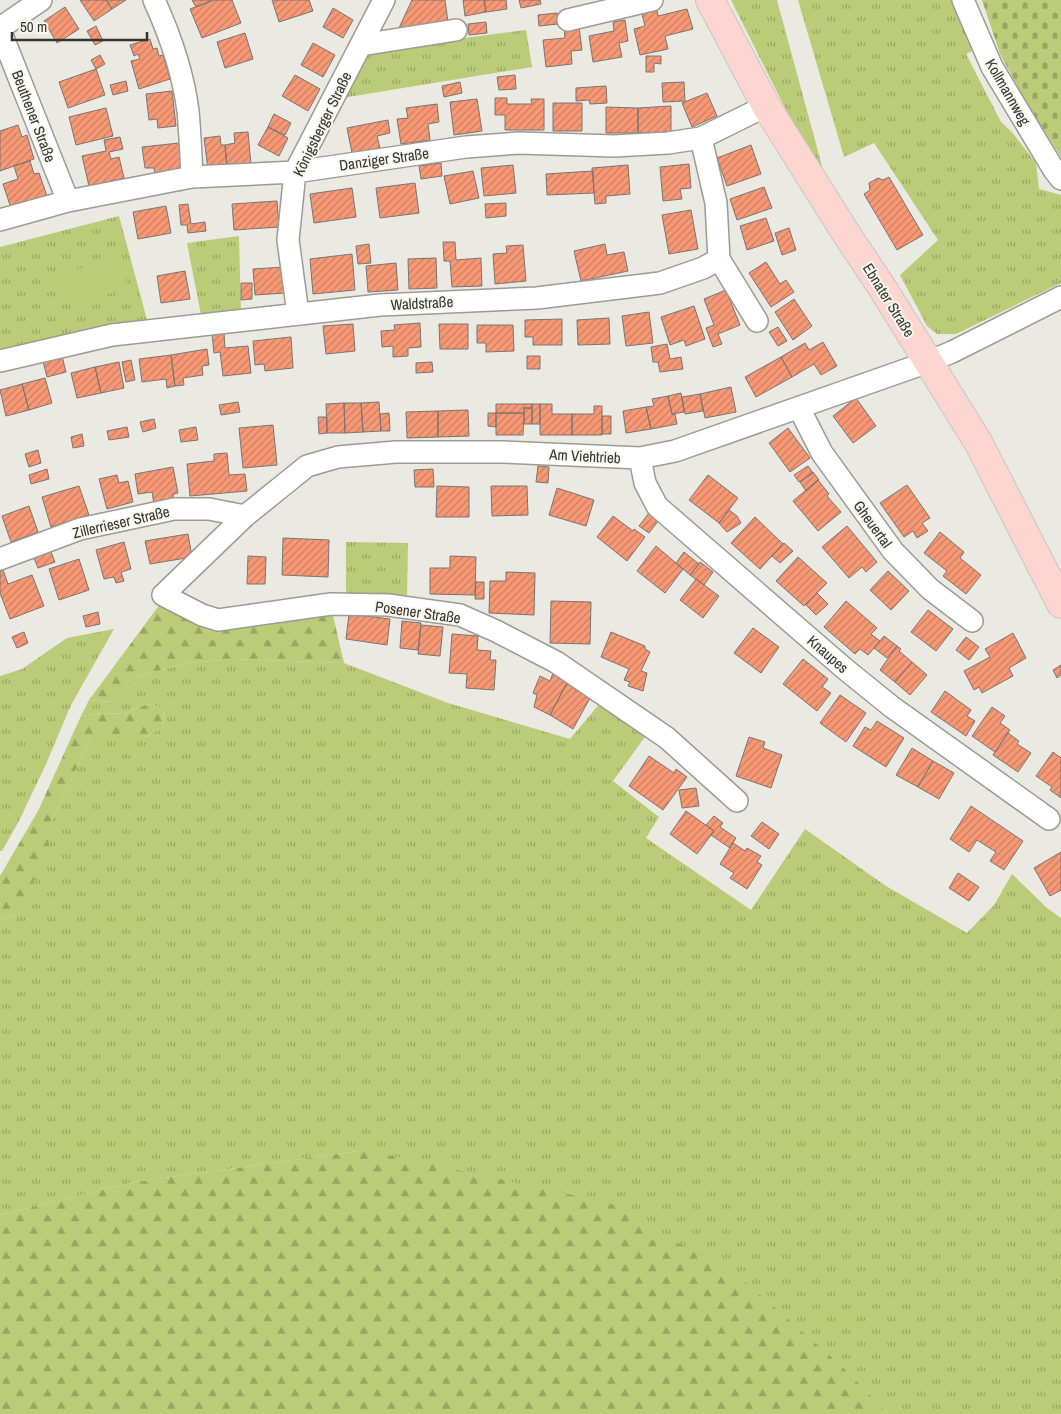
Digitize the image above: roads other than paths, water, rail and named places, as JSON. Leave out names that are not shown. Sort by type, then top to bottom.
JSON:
[{"type":"main road","name":"Ebnater Straße","points":[[710,0],[766,106],[847,235],[883,288],[978,442],[1061,604]]},
{"type":"street","points":[[0,29],[41,0]]},
{"type":"street","points":[[154,0],[165,23],[179,66],[188,110],[192,176]]},
{"type":"street","name":"Königsberger Straße","points":[[298,314],[288,240],[294,172],[384,0]]},
{"type":"street","points":[[568,20],[652,0]]},
{"type":"street","name":"Kollmannweg","points":[[964,1],[992,67],[1061,178]]},
{"type":"street","name":"Beuthener Straße","points":[[0,29],[68,201]]},
{"type":"street","points":[[362,45],[456,30]]},
{"type":"street","name":"Danziger Straße","points":[[0,220],[68,201],[192,176],[294,172],[475,146],[519,143],[614,146],[668,143],[701,138],[766,106]]},
{"type":"street","points":[[701,138],[716,203],[719,259],[757,321]]},
{"type":"street","name":"Waldstraße","points":[[0,360],[112,335],[380,305],[537,298],[660,283],[704,268],[719,259]]},
{"type":"street","points":[[928,362],[952,352],[1061,297]]},
{"type":"street","name":"Am Viehtrieb","points":[[245,516],[307,466],[338,457],[396,452],[503,452],[640,458],[675,451],[928,362]]},
{"type":"street","name":"Gheuertal","points":[[799,408],[822,453],[892,551],[930,589],[972,621]]},
{"type":"street","name":"Knaupes","points":[[640,458],[645,483],[656,506],[845,669],[892,707],[1049,819]]},
{"type":"street","name":"Zillerrieser Straße","points":[[0,559],[80,529],[174,509],[209,508],[245,516]]},
{"type":"street","name":"Posener Straße","points":[[245,516],[162,596],[202,615],[218,620],[331,604],[388,605],[460,615],[556,662],[667,738],[737,801]]}]
